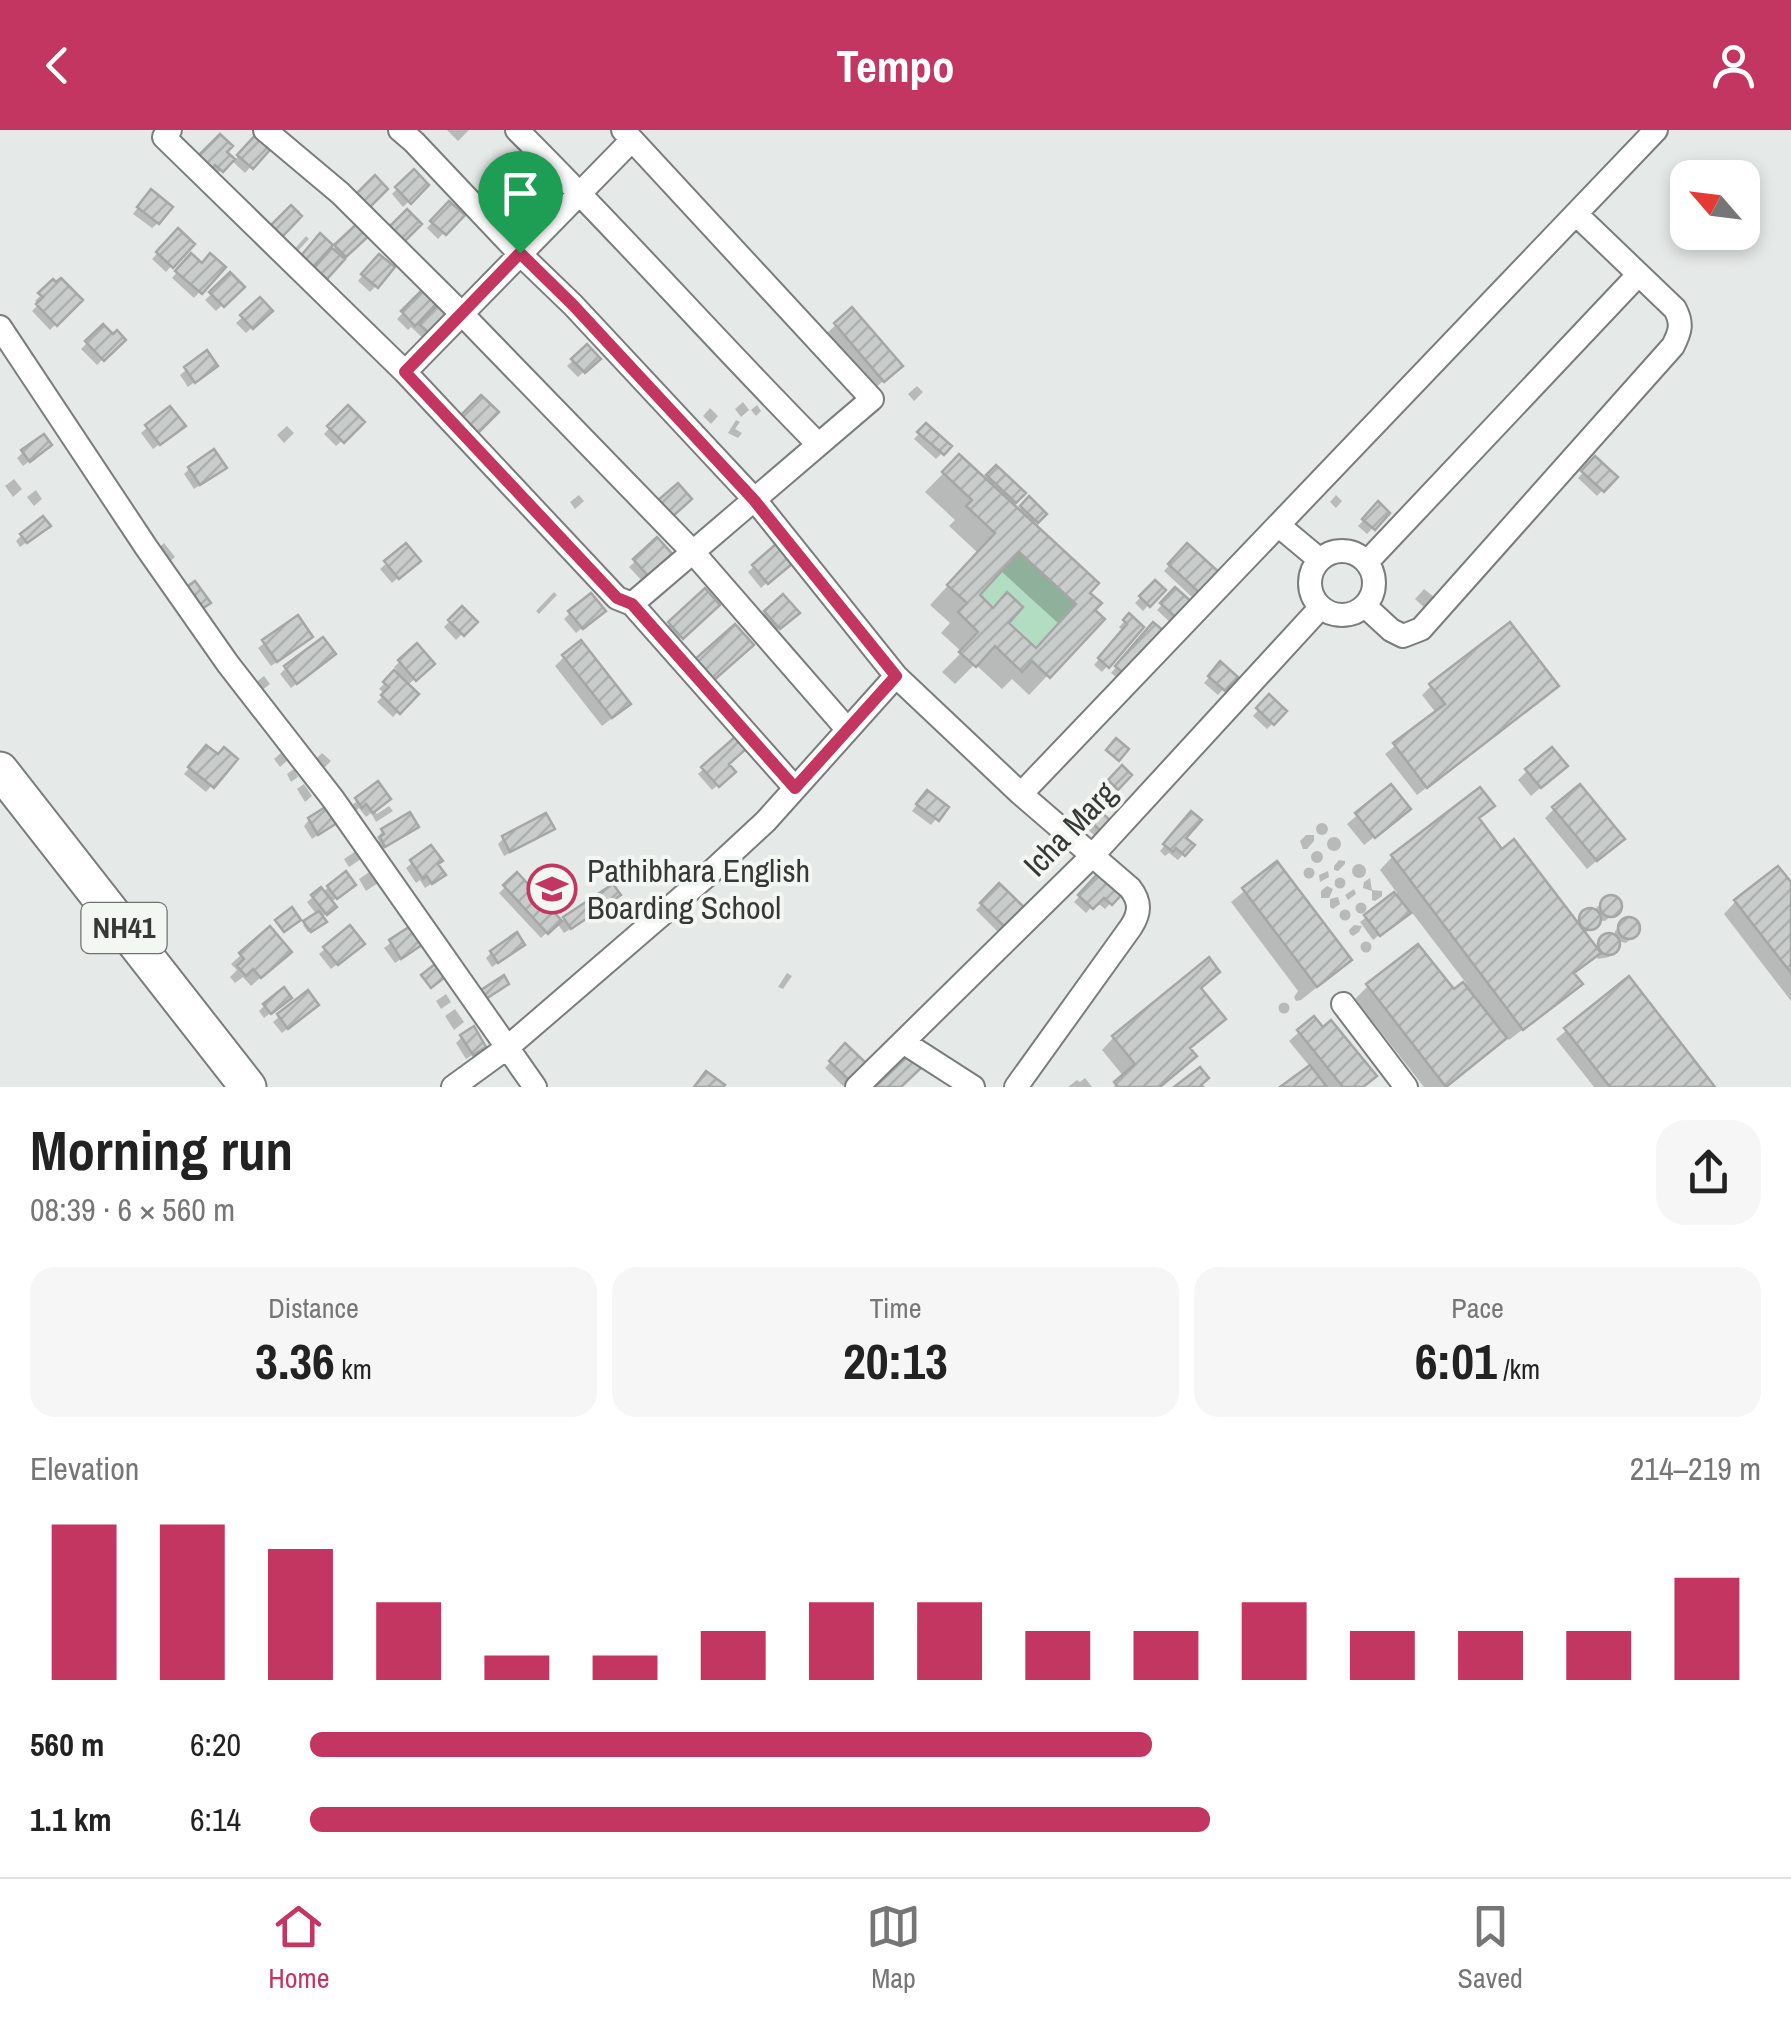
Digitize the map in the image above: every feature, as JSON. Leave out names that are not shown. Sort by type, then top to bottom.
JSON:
[{"type":"highway","name":"NH41","points":[[0,770],[248,1087]]},
{"type":"street","points":[[170,130],[164,137],[405,372],[617,598],[632,604],[795,788]]},
{"type":"street","points":[[264,130],[340,193],[692,551],[847,730]]},
{"type":"street","points":[[400,130],[573,305],[754,500],[896,676],[1136,895],[1137,917],[1016,1087]]},
{"type":"street","points":[[517,130],[818,444]]},
{"type":"street","points":[[1021,794],[1656,130]]},
{"type":"street","points":[[405,372],[580,193],[627,135],[872,399],[632,604]]},
{"type":"street","points":[[1365,606],[1403,636],[1421,629],[1673,346],[1681,331],[1675,309],[1577,215]]},
{"type":"street","points":[[1367,562],[1638,275]]},
{"type":"street","points":[[0,327],[228,664],[333,799],[535,1087]]},
{"type":"street","points":[[1278,524],[1320,560]]},
{"type":"street","points":[[1338,551],[1367,562],[1375,585],[1365,606],[1343,616],[1331,614],[1314,600],[1310,579],[1320,560],[1338,551]]},
{"type":"street","name":"Icha Marg","points":[[857,1087],[1092,856],[1321,607]]},
{"type":"street","points":[[454,1087],[508,1048],[766,821],[896,676]]},
{"type":"street","points":[[1342,1004],[1406,1087]]},
{"type":"street","points":[[903,1042],[974,1087]]},
{"type":"green space","points":[[1019,552],[1075,604],[1036,646],[1010,622],[1023,606],[1007,592],[993,606],[981,595]]},
{"type":"building","points":[[260,130],[276,143],[253,169],[237,155]]},
{"type":"building","points":[[220,134],[233,146],[227,152],[235,159],[223,172],[215,165],[209,171],[195,159]]},
{"type":"building","points":[[414,169],[429,185],[411,204],[395,187]]},
{"type":"building","points":[[375,175],[388,189],[370,207],[357,193]]},
{"type":"building","points":[[151,189],[173,207],[159,224],[137,207]]},
{"type":"building","points":[[525,198],[539,213],[530,221],[539,229],[525,243],[503,220]]},
{"type":"building","points":[[449,201],[465,215],[446,235],[430,221]]},
{"type":"building","points":[[291,205],[302,216],[280,239],[268,228]]},
{"type":"building","points":[[407,209],[422,224],[403,243],[388,228]]},
{"type":"building","points":[[361,220],[373,232],[346,257],[334,245]]},
{"type":"building","points":[[178,228],[195,244],[173,268],[156,252]]},
{"type":"building","points":[[320,233],[333,245],[312,268],[300,257]]},
{"type":"building","points":[[332,248],[345,259],[327,279],[314,268]]},
{"type":"building","points":[[191,253],[202,263],[210,253],[226,267],[202,294],[175,271]]},
{"type":"building","points":[[379,254],[395,267],[378,288],[361,274]]},
{"type":"building","points":[[230,272],[245,287],[224,307],[209,292]]},
{"type":"building","points":[[61,278],[83,300],[57,326],[36,304],[43,297],[38,293],[53,279],[56,282]]},
{"type":"building","points":[[424,288],[438,302],[415,326],[401,311]]},
{"type":"building","points":[[260,297],[273,311],[253,329],[240,315]]},
{"type":"building","points":[[439,303],[453,316],[433,337],[419,324]]},
{"type":"building","points":[[852,307],[903,366],[884,382],[834,323]]},
{"type":"building","points":[[103,324],[113,334],[117,330],[126,340],[104,361],[85,341]]},
{"type":"building","points":[[587,344],[601,359],[585,373],[571,359]]},
{"type":"building","points":[[207,350],[218,366],[195,383],[184,367]]},
{"type":"building","points":[[481,395],[499,412],[476,435],[459,417]]},
{"type":"building","points":[[348,405],[365,422],[344,443],[327,426]]},
{"type":"building","points":[[170,406],[186,426],[160,445],[145,425]]},
{"type":"building","points":[[926,423],[952,446],[944,455],[917,432]]},
{"type":"building","points":[[44,434],[52,445],[30,462],[21,450]]},
{"type":"building","points":[[214,449],[227,468],[200,485],[188,467]]},
{"type":"building","points":[[959,454],[1099,583],[1090,593],[1102,603],[1095,610],[1105,619],[1050,678],[1032,661],[1022,672],[995,646],[976,667],[959,652],[978,632],[958,612],[967,603],[947,585],[995,533],[966,506],[972,500],[942,472]],"holes":[[[1019,552],[1076,604],[1036,648],[1009,623],[1023,607],[1007,592],[993,608],[980,595]]]},
{"type":"building","points":[[1595,456],[1618,477],[1604,492],[1581,471]]},
{"type":"building","points":[[996,465],[1026,493],[1016,503],[986,475]]},
{"type":"building","points":[[678,483],[692,499],[672,517],[657,501]]},
{"type":"building","points":[[1029,496],[1047,514],[1038,523],[1020,506]]},
{"type":"building","points":[[1378,501],[1390,513],[1375,530],[1362,519]]},
{"type":"building","points":[[43,516],[51,526],[27,543],[20,534]]},
{"type":"building","points":[[657,537],[675,557],[651,579],[633,559]]},
{"type":"building","points":[[406,543],[421,561],[399,579],[384,561]]},
{"type":"building","points":[[1187,543],[1221,574],[1202,595],[1168,564]]},
{"type":"building","points":[[776,544],[793,563],[768,584],[752,565]]},
{"type":"building","points":[[1155,580],[1166,590],[1150,607],[1139,596]]},
{"type":"building","points":[[195,581],[211,603],[197,612],[182,590]]},
{"type":"building","points":[[1175,587],[1195,605],[1180,621],[1160,603]]},
{"type":"building","points":[[705,588],[720,605],[683,639],[668,622]]},
{"type":"building","points":[[591,593],[606,611],[583,629],[568,611]]},
{"type":"building","points":[[783,594],[800,613],[780,629],[764,611]]},
{"type":"building","points":[[462,606],[478,622],[464,636],[448,620]]},
{"type":"building","points":[[1129,613],[1144,627],[1109,668],[1098,658],[1127,624],[1123,620]]},
{"type":"building","points":[[298,615],[313,637],[277,662],[262,640]]},
{"type":"building","points":[[1153,622],[1165,632],[1127,676],[1115,666]]},
{"type":"building","points":[[1510,622],[1559,686],[1427,788],[1393,743],[1445,704],[1429,684]]},
{"type":"building","points":[[735,624],[754,645],[713,681],[694,660]]},
{"type":"building","points":[[323,637],[336,654],[297,684],[284,666]]},
{"type":"building","points":[[581,640],[631,704],[612,718],[562,655]]},
{"type":"building","points":[[417,643],[435,664],[416,681],[398,660]]},
{"type":"building","points":[[1220,661],[1238,677],[1225,691],[1208,676]]},
{"type":"building","points":[[394,670],[419,694],[400,714],[381,695],[389,687],[383,682]]},
{"type":"building","points":[[1269,694],[1287,711],[1274,725],[1256,708]]},
{"type":"building","points":[[735,737],[746,749],[729,764],[736,772],[719,787],[701,767]]},
{"type":"building","points":[[1116,738],[1129,749],[1119,761],[1106,750]]},
{"type":"building","points":[[206,745],[218,754],[224,747],[238,759],[214,788],[188,767]]},
{"type":"building","points":[[1552,747],[1568,766],[1541,788],[1525,769]]},
{"type":"building","points":[[1122,765],[1132,775],[1118,790],[1108,780]]},
{"type":"building","points":[[378,781],[391,799],[373,813],[366,804],[362,808],[355,798]]},
{"type":"building","points":[[1391,784],[1411,809],[1375,838],[1355,813]]},
{"type":"building","points":[[1580,784],[1625,839],[1597,861],[1552,807]]},
{"type":"building","points":[[1480,787],[1495,806],[1479,818],[1502,849],[1514,839],[1601,953],[1574,973],[1583,984],[1523,1030],[1391,855]]},
{"type":"building","points":[[927,790],[949,807],[939,821],[916,804]]},
{"type":"building","points":[[1090,802],[1112,822],[1102,832],[1081,813]]},
{"type":"building","points":[[327,806],[337,823],[318,835],[308,818]]},
{"type":"building","points":[[1191,811],[1202,820],[1186,838],[1195,845],[1185,856],[1163,844]]},
{"type":"building","points":[[410,812],[419,827],[385,847],[381,829]]},
{"type":"building","points":[[546,813],[555,829],[510,852],[502,836]]},
{"type":"building","points":[[431,845],[443,861],[438,864],[446,875],[432,884],[427,876],[423,879],[410,860]]},
{"type":"building","points":[[1277,861],[1352,960],[1317,987],[1242,888]]},
{"type":"building","points":[[1778,866],[1791,882],[1791,973],[1734,900]]},
{"type":"building","points":[[1101,870],[1124,892],[1112,905],[1104,898],[1093,909],[1078,895]]},
{"type":"building","points":[[346,871],[356,885],[337,899],[327,886]]},
{"type":"building","points":[[517,872],[562,921],[548,934],[503,885]]},
{"type":"building","points":[[999,883],[1027,910],[1008,930],[980,903]]},
{"type":"building","points":[[613,884],[621,895],[571,929],[563,917]]},
{"type":"building","points":[[321,887],[337,907],[327,915],[311,895]]},
{"type":"building","points":[[1394,892],[1411,913],[1380,936],[1364,915]]},
{"type":"building","points":[[1611,895],[1619,898],[1619,914],[1611,917],[1603,914],[1600,906],[1603,898]]},
{"type":"building","points":[[292,907],[301,920],[284,932],[275,920]]},
{"type":"building","points":[[1590,908],[1598,911],[1598,927],[1590,930],[1582,927],[1579,919],[1582,911]]},
{"type":"building","points":[[319,911],[327,922],[311,932],[303,921]]},
{"type":"building","points":[[1629,917],[1637,920],[1637,936],[1629,939],[1621,936],[1618,928],[1621,920]]},
{"type":"building","points":[[350,925],[365,944],[338,965],[323,947]]},
{"type":"building","points":[[270,926],[292,952],[261,978],[253,969],[246,976],[237,966],[244,959],[239,953]]},
{"type":"building","points":[[409,927],[422,945],[401,959],[389,940]]},
{"type":"building","points":[[517,932],[525,945],[498,963],[490,951]]},
{"type":"building","points":[[1609,933],[1617,936],[1617,952],[1609,955],[1601,952],[1598,944],[1601,936]]},
{"type":"building","points":[[1418,944],[1454,989],[1463,982],[1507,1038],[1446,1087],[1366,984]]},
{"type":"building","points":[[1209,957],[1220,972],[1201,988],[1226,1019],[1190,1048],[1197,1056],[1160,1087],[1118,1087],[1114,1082],[1135,1064],[1112,1036]]},
{"type":"building","points":[[435,964],[445,977],[431,988],[421,975]]},
{"type":"building","points":[[504,975],[509,984],[486,999],[481,990]]},
{"type":"building","points":[[1629,976],[1715,1087],[1610,1087],[1564,1028]]},
{"type":"building","points":[[284,987],[292,998],[271,1014],[263,1004]]},
{"type":"building","points":[[308,990],[319,1005],[288,1029],[277,1014]]},
{"type":"building","points":[[1314,1016],[1323,1027],[1331,1020],[1377,1076],[1363,1087],[1343,1087],[1297,1030]]},
{"type":"building","points":[[474,1026],[486,1047],[473,1055],[460,1035]]},
{"type":"building","points":[[845,1043],[867,1064],[851,1082],[829,1061]]},
{"type":"building","points":[[910,1054],[922,1067],[901,1087],[875,1087]]},
{"type":"building","points":[[1310,1065],[1327,1087],[1280,1087]]},
{"type":"building","points":[[1200,1067],[1209,1078],[1203,1087],[1174,1087]]},
{"type":"building","points":[[706,1071],[725,1085],[694,1087]]},
{"type":"place","name":"Pathibhara English Boarding School","points":[[552,889]]},
{"type":"route","points":[[520,253],[754,500],[896,676],[795,788],[632,604],[617,598],[405,372],[520,253]]}]
